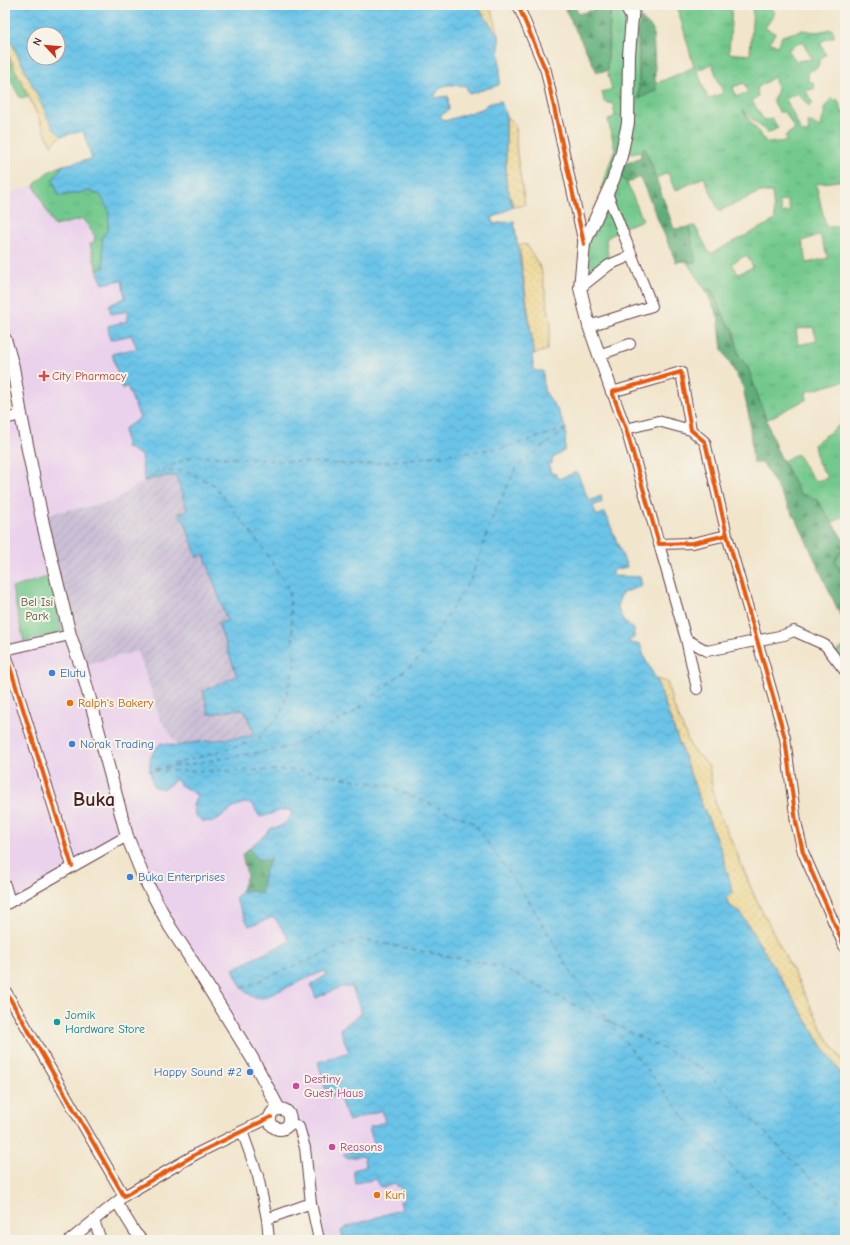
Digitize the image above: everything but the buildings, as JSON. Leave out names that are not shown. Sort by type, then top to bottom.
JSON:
[{"type":"main road","points":[[612,392],[589,326],[580,288],[584,244],[607,193],[621,156],[628,122],[631,18],[633,5]]},
{"type":"main road","points":[[5,340],[13,367],[43,524],[70,635],[81,666],[127,836],[143,876],[170,927],[252,1058],[275,1113],[272,1125],[280,1129],[287,1126],[290,1122],[289,1114],[285,1110],[275,1113]]},
{"type":"street","points":[[518,5],[546,71],[584,244]]},
{"type":"street","points":[[624,5],[631,18]]},
{"type":"street","points":[[589,326],[652,306],[607,193]]},
{"type":"street","points":[[580,288],[609,265],[632,255]]},
{"type":"street","points":[[598,355],[630,344]]},
{"type":"street","points":[[691,430],[681,372],[612,392],[626,429],[659,544],[686,639],[697,689]]},
{"type":"street","points":[[5,418],[21,415]]},
{"type":"street","points":[[626,429],[658,422],[691,430],[705,442],[727,535],[785,738],[796,822],[803,852],[845,948]]},
{"type":"street","points":[[659,544],[693,544],[727,535]]},
{"type":"street","points":[[686,639],[706,651],[758,641],[794,631],[825,645],[845,671]]},
{"type":"street","points":[[70,635],[5,650],[72,866]]},
{"type":"street","points":[[5,885],[7,903],[127,836]]},
{"type":"street","points":[[5,990],[120,1200],[135,1232],[142,1240]]},
{"type":"street","points":[[70,1240],[120,1200],[198,1153],[275,1113]]},
{"type":"street","points":[[290,1122],[299,1127],[305,1148],[311,1203],[319,1240]]},
{"type":"street","points":[[242,1130],[258,1176],[267,1219],[269,1240]]},
{"type":"street","points":[[267,1219],[311,1203]]},
{"type":"street","points":[[94,1221],[101,1240]]},
{"type":"shaded area","points":[[34,185],[54,226],[83,219],[95,236],[94,242],[90,245],[97,270],[103,284],[122,280],[125,298],[109,305],[111,314],[128,311],[128,321],[110,339],[131,335],[137,348],[112,355],[121,388],[127,386],[140,418],[126,447],[141,454],[144,481],[112,502],[41,515],[81,666],[138,651],[160,719],[178,746],[161,743],[163,789],[177,778],[180,785],[197,795],[193,805],[213,822],[238,805],[245,803],[252,804],[268,816],[279,810],[285,809],[293,811],[286,824],[276,828],[271,828],[242,855],[247,875],[241,892],[235,898],[274,917],[290,941],[234,969],[263,998],[324,971],[328,974],[321,978],[316,997],[341,987],[352,987],[362,1013],[349,1052],[318,1062],[328,1098],[338,1095],[382,1110],[385,1122],[374,1144],[344,1154],[346,1158],[363,1155],[366,1167],[378,1179],[396,1183],[400,1186],[404,1200],[402,1209],[347,1227],[341,1231],[344,1240],[319,1240],[305,1148],[289,1114],[282,1109],[189,956],[127,836],[5,905],[5,419],[21,415],[5,339],[5,195]]},
{"type":"shaded area","points":[[168,476],[176,476],[187,510],[178,514],[185,522],[197,557],[204,554],[227,621],[219,624],[237,676],[203,691],[209,714],[241,709],[245,712],[253,730],[251,736],[190,743],[178,746],[160,719],[138,651],[81,666],[41,515],[112,502],[144,481]]},
{"type":"green space","points":[[566,5],[575,5],[578,14],[611,5],[607,71],[597,72],[564,7]]},
{"type":"green space","points":[[611,5],[642,5],[639,33],[639,99],[656,90],[655,84],[694,67],[677,6],[773,5],[771,8],[775,13],[765,28],[775,33],[770,42],[777,46],[782,36],[803,30],[816,32],[832,29],[835,36],[820,42],[826,55],[821,58],[817,68],[808,72],[808,81],[813,82],[815,88],[806,91],[813,103],[809,106],[797,93],[786,99],[802,133],[809,132],[808,121],[819,127],[824,116],[824,108],[831,99],[838,100],[842,112],[845,112],[845,180],[816,184],[826,227],[845,226],[845,381],[806,392],[807,399],[766,420],[748,368],[739,356],[733,328],[727,323],[711,289],[705,289],[686,261],[696,263],[689,227],[695,226],[710,254],[775,220],[772,192],[760,192],[719,211],[704,177],[675,191],[668,173],[656,178],[645,148],[641,151],[628,154],[621,177],[627,183],[643,220],[622,228],[606,239],[609,265],[580,288],[584,244],[606,193],[601,189],[615,149],[608,120],[615,116],[613,104],[604,102],[602,92],[612,89],[607,71]],"holes":[[[732,6],[753,6],[750,55],[729,53]],[[802,41],[812,59],[796,61],[788,50]],[[712,64],[723,93],[708,99],[697,70]],[[774,77],[778,90],[773,100],[779,112],[785,112],[795,129],[785,136],[787,141],[767,143],[742,110],[768,133],[778,128],[773,119],[764,120],[752,101],[758,96],[757,88]],[[744,83],[748,92],[736,97],[733,87]],[[787,200],[790,211],[782,213],[779,202]],[[820,235],[828,258],[807,263],[802,241]],[[747,255],[753,267],[738,274],[732,263]],[[813,327],[817,341],[798,345],[796,329]]]},
{"type":"green space","points":[[641,18],[653,29],[656,90],[639,99],[639,33]]},
{"type":"green space","points":[[5,48],[29,97],[20,98],[5,69]]},
{"type":"green space","points":[[645,147],[674,229],[689,227],[696,263],[686,261],[676,262],[640,177],[627,183],[621,177],[625,164],[641,157],[641,151]]},
{"type":"green space","points":[[63,165],[53,180],[59,196],[90,191],[101,196],[109,211],[108,230],[102,237],[104,268],[97,270],[90,244],[94,242],[95,236],[83,219],[54,226],[34,185],[46,173]]},
{"type":"green space","points":[[705,289],[711,289],[727,323],[733,328],[739,356],[748,368],[777,450],[799,493],[817,500],[845,542],[845,546],[835,561],[845,578],[845,623],[799,525],[763,463],[753,463],[749,417],[743,387],[722,349],[718,316]]},
{"type":"green space","points":[[845,421],[845,515],[832,523],[817,500],[799,493],[783,461],[797,454],[815,481],[828,478],[817,461],[814,444]]},
{"type":"green space","points":[[845,546],[845,578],[835,561]]},
{"type":"green space","name":"Bel Isi Park","points":[[51,576],[62,632],[24,642],[12,588]]},
{"type":"green space","points":[[845,646],[845,663],[833,654]]},
{"type":"green space","points":[[249,848],[258,859],[271,859],[265,870],[261,895],[248,890],[241,892],[247,875],[242,855]]},
{"type":"sand","points":[[476,5],[488,5],[493,14],[499,36]]},
{"type":"sand","points":[[5,29],[53,127],[61,136],[51,145],[5,48]]},
{"type":"sand","points":[[506,116],[515,125],[517,155],[525,205],[513,207],[506,182]]},
{"type":"sand","points":[[519,244],[527,245],[541,269],[551,325],[547,350],[534,354]]},
{"type":"sand","points":[[656,679],[667,682],[673,706],[692,750],[702,758],[709,767],[716,807],[754,895],[826,1036],[845,1065],[845,1080],[740,912],[730,906],[726,898],[712,828],[699,798]]},
{"type":"water","points":[[5,5],[476,5],[499,36],[499,85],[469,94],[466,86],[447,85],[440,89],[434,98],[448,96],[449,110],[440,116],[445,121],[484,108],[487,104],[501,101],[506,116],[506,182],[513,207],[492,218],[493,224],[514,221],[534,354],[532,356],[534,371],[543,371],[544,390],[558,411],[566,429],[565,450],[552,459],[552,463],[548,464],[552,474],[555,473],[558,479],[577,472],[589,501],[601,496],[602,502],[593,506],[597,516],[605,512],[627,567],[613,570],[612,576],[640,577],[642,586],[622,593],[617,606],[624,622],[634,629],[634,638],[629,640],[630,643],[640,644],[645,659],[656,679],[699,798],[721,849],[733,892],[726,898],[730,906],[740,912],[845,1080],[845,1240],[344,1240],[341,1231],[347,1227],[402,1209],[400,1201],[404,1200],[400,1186],[397,1187],[396,1183],[383,1188],[379,1186],[377,1179],[355,1183],[353,1170],[366,1167],[363,1156],[346,1158],[343,1154],[374,1144],[369,1127],[385,1122],[382,1110],[349,1121],[338,1095],[328,1098],[318,1062],[349,1052],[340,1029],[362,1013],[352,987],[341,987],[316,998],[311,985],[328,974],[324,971],[263,998],[253,997],[242,988],[233,969],[290,941],[274,917],[249,926],[235,898],[241,892],[248,890],[261,894],[265,870],[271,860],[258,859],[249,848],[271,828],[279,827],[285,823],[293,811],[284,810],[260,817],[252,804],[245,803],[238,805],[213,822],[202,821],[195,815],[193,805],[197,795],[180,785],[177,779],[163,789],[154,787],[150,774],[150,764],[156,748],[161,743],[178,746],[190,743],[251,736],[253,730],[245,712],[241,709],[209,714],[203,691],[237,676],[218,623],[227,621],[204,554],[197,558],[185,522],[178,514],[187,510],[176,476],[168,476],[144,481],[141,455],[126,447],[124,429],[140,418],[127,386],[122,389],[112,354],[137,348],[131,335],[110,340],[108,326],[128,321],[128,311],[111,314],[109,305],[125,298],[122,280],[103,284],[97,270],[104,268],[102,237],[108,230],[109,211],[101,196],[90,191],[59,196],[53,180],[63,165],[92,159],[83,131],[61,136],[53,128],[5,29]]},
{"type":"ferry route","points":[[566,429],[517,467],[495,511],[471,579],[420,658],[354,712],[291,747],[149,771],[256,741],[281,714],[295,664],[289,590],[265,551],[214,485],[184,470],[162,472],[144,481],[159,470],[194,456],[360,465],[503,448],[566,429]]},
{"type":"ferry route","points":[[154,771],[296,770],[386,785],[474,823],[529,901],[573,976],[691,1125],[738,1173],[816,1240]]},
{"type":"ferry route","points":[[242,988],[359,939],[498,966],[609,1022]]},
{"type":"ferry route","points":[[612,1023],[703,1069],[802,1170],[845,1206]]},
{"type":"cycle path","points":[[518,5],[546,71],[584,244]]},
{"type":"cycle path","points":[[727,535],[705,442],[691,430],[681,372],[612,392],[626,429],[659,544],[693,543],[727,535],[785,738],[796,822],[803,852],[845,948]]},
{"type":"cycle path","points":[[5,651],[72,866]]},
{"type":"cycle path","points":[[5,990],[124,1196],[198,1153],[271,1117]]},
{"type":"place","name":"City Pharmacy","points":[[44,376]]},
{"type":"place","name":"Elutu","points":[[52,673]]},
{"type":"place","name":"Ralph's Bakery","points":[[70,703]]},
{"type":"place","name":"Norak Trading","points":[[72,744]]},
{"type":"place","name":"Buka Enterprises","points":[[130,877]]},
{"type":"place","name":"Jomik Hardware Store","points":[[57,1022]]},
{"type":"place","name":"Happy Sound #2","points":[[250,1072]]},
{"type":"place","name":"Destiny Guest Haus","points":[[296,1086]]},
{"type":"place","name":"Reasons","points":[[332,1147]]},
{"type":"place","name":"Kuri","points":[[377,1195]]},
{"type":"district","name":"Buka","points":[[94,799]]}]
